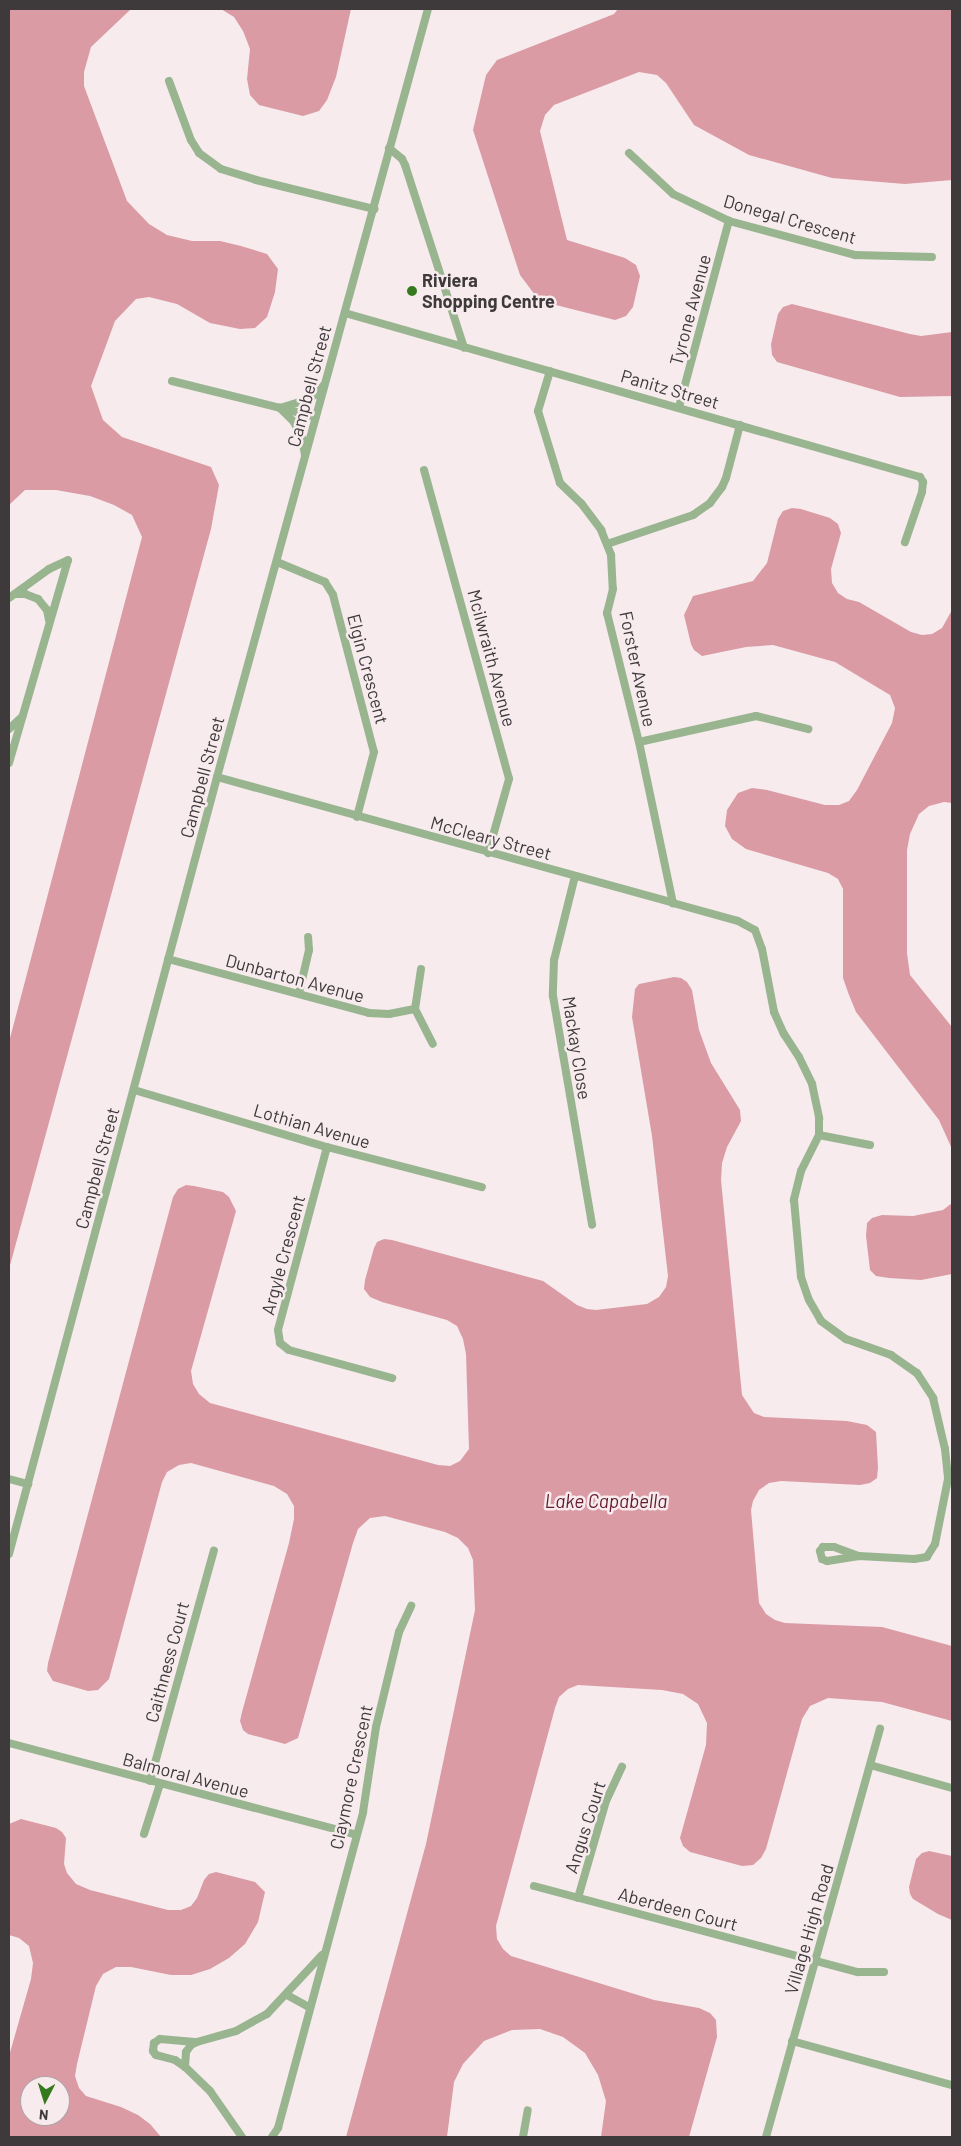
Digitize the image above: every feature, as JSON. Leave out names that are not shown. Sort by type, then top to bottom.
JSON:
[{"type":"street","name":"Campbell Street","points":[[9,1554],[168,959],[374,209],[388,148],[428,9]]},
{"type":"street","points":[[169,81],[191,140],[199,153],[215,166],[256,180],[374,209]]},
{"type":"street","points":[[388,148],[402,159],[406,165],[464,348]]},
{"type":"street","name":"Donegal Crescent","points":[[629,153],[673,194],[729,221],[855,255],[932,257]]},
{"type":"street","name":"Tyrone Avenue","points":[[679,407],[729,221]]},
{"type":"street","name":"Panitz Street","points":[[345,313],[920,476],[923,482],[922,492],[905,542]]},
{"type":"street","name":"Forster Avenue","points":[[550,371],[538,411],[560,483],[581,503],[601,530],[611,555],[613,589],[607,613],[639,742],[673,903]]},
{"type":"street","points":[[172,381],[316,417]]},
{"type":"street","points":[[280,408],[317,394],[326,383]]},
{"type":"street","points":[[280,408],[294,422],[302,438],[306,457]]},
{"type":"street","points":[[607,544],[693,515],[710,503],[726,478],[740,425]]},
{"type":"street","name":"Mcilwraith Avenue","points":[[424,470],[509,778],[488,853]]},
{"type":"street","points":[[9,760],[68,560],[49,569],[12,596]]},
{"type":"street","name":"Elgin Crescent","points":[[277,562],[326,582],[333,595],[374,752],[357,817]]},
{"type":"street","points":[[12,596],[32,596],[42,602],[47,610],[49,624]]},
{"type":"street","points":[[9,729],[19,721],[25,711]]},
{"type":"street","points":[[639,742],[756,716],[808,729]]},
{"type":"street","name":"McCleary Street","points":[[218,777],[738,921],[755,930],[762,949],[774,1012],[812,1084],[819,1118],[819,1135]]},
{"type":"street","name":"Mackay Close","points":[[575,876],[554,960],[553,996],[592,1225]]},
{"type":"street","points":[[299,993],[309,950],[308,937]]},
{"type":"street","name":"Dunbarton Avenue","points":[[168,959],[369,1013],[389,1014],[416,1009]]},
{"type":"street","points":[[421,969],[416,1009],[433,1044]]},
{"type":"street","name":"Lothian Avenue","points":[[134,1090],[327,1148],[482,1186]]},
{"type":"street","points":[[859,1556],[914,1559],[927,1557],[935,1544],[948,1479],[945,1449],[933,1398],[917,1372],[891,1355],[846,1339],[821,1321],[809,1300],[801,1277],[794,1200],[801,1171],[812,1154],[819,1135],[870,1145]]},
{"type":"street","name":"Argyle Crescent","points":[[327,1148],[278,1330],[280,1343],[288,1350],[392,1378]]},
{"type":"street","points":[[9,1478],[28,1484]]},
{"type":"street","name":"Caithness Court","points":[[150,1781],[214,1551]]},
{"type":"street","name":"Claymore Crescent","points":[[272,2137],[278,2128],[323,1954],[363,1812],[376,1728],[399,1632],[411,1606]]},
{"type":"street","name":"Village High Road","points":[[766,2137],[880,1729]]},
{"type":"street","name":"Balmoral Avenue","points":[[9,1743],[356,1835]]},
{"type":"street","points":[[870,1764],[952,1788]]},
{"type":"street","name":"Angus Court","points":[[578,1898],[606,1801],[622,1766]]},
{"type":"street","points":[[144,1834],[160,1784]]},
{"type":"street","name":"Aberdeen Court","points":[[534,1886],[858,1972],[884,1972]]},
{"type":"street","name":"Claymore Crescent","points":[[242,2137],[210,2091],[185,2066],[175,2060],[156,2054],[153,2051],[154,2043],[160,2039],[197,2042],[236,2031],[267,2014],[287,1995],[323,1954]]},
{"type":"street","points":[[287,1995],[310,2008]]},
{"type":"street","points":[[792,2041],[952,2085]]},
{"type":"street","points":[[185,2066],[186,2052],[197,2042]]},
{"type":"street","points":[[523,2137],[528,2110]]},
{"type":"water","points":[[9,9],[131,9],[91,47],[84,72],[84,86],[127,201],[149,224],[167,235],[192,241],[220,241],[241,246],[267,254],[278,269],[275,292],[267,317],[255,328],[240,329],[210,323],[177,304],[149,297],[136,299],[115,321],[91,386],[103,420],[122,437],[211,467],[219,485],[211,529],[9,1269],[9,1042],[142,537],[132,515],[114,505],[90,496],[56,490],[25,490],[9,505]]},
{"type":"water","points":[[221,9],[351,9],[336,77],[327,100],[319,111],[303,116],[259,105],[250,95],[247,79],[250,49],[243,31],[234,17]]},
{"type":"water","points":[[618,9],[952,9],[952,180],[905,184],[832,178],[749,155],[694,125],[666,83],[657,75],[639,72],[554,105],[545,115],[540,131],[567,240],[625,258],[636,265],[640,276],[633,307],[626,316],[615,320],[552,304],[535,295],[520,275],[473,130],[486,75],[497,60],[614,14]]},
{"type":"water","points":[[792,304],[921,336],[952,332],[952,396],[900,397],[777,362],[772,355],[771,344],[778,314],[783,307]]},
{"type":"water","points":[[792,508],[830,518],[838,524],[841,533],[831,569],[832,583],[838,593],[847,599],[859,602],[911,632],[922,635],[932,634],[942,628],[952,610],[952,803],[944,802],[929,806],[919,814],[910,834],[907,850],[907,953],[910,975],[952,1027],[952,1149],[939,1120],[856,1012],[843,978],[843,889],[838,879],[828,873],[746,849],[732,839],[725,826],[727,810],[738,793],[752,788],[825,805],[839,805],[849,801],[857,790],[892,723],[895,708],[890,695],[835,662],[773,645],[746,647],[702,656],[694,650],[691,644],[684,615],[693,596],[753,581],[767,563],[778,519],[783,511]]},
{"type":"water","name":"Lake Capabella","points":[[674,977],[681,978],[687,982],[692,990],[699,1030],[711,1063],[740,1110],[741,1121],[727,1147],[722,1163],[721,1180],[742,1395],[754,1413],[764,1417],[847,1421],[867,1425],[876,1432],[877,1478],[870,1483],[860,1485],[781,1481],[769,1483],[759,1490],[751,1510],[759,1603],[766,1614],[775,1620],[785,1623],[882,1627],[952,1646],[952,1721],[882,1702],[828,1698],[810,1706],[802,1719],[766,1849],[761,1858],[753,1865],[742,1866],[690,1852],[683,1846],[680,1838],[706,1745],[707,1723],[698,1704],[683,1694],[662,1690],[578,1685],[568,1689],[559,1697],[555,1708],[496,1926],[497,1939],[503,1949],[511,1956],[654,2000],[699,2008],[710,2013],[716,2020],[717,2037],[689,2137],[601,2137],[606,2101],[598,2075],[585,2053],[563,2037],[540,2029],[512,2030],[484,2041],[463,2064],[454,2082],[447,2137],[346,2137],[426,1844],[475,1610],[473,1560],[468,1548],[458,1538],[445,1532],[385,1516],[370,1518],[358,1529],[353,1543],[298,1738],[285,1744],[248,1734],[243,1730],[240,1721],[289,1543],[294,1519],[294,1506],[287,1494],[274,1486],[191,1463],[179,1465],[167,1472],[162,1482],[109,1679],[98,1690],[88,1691],[53,1681],[47,1671],[48,1663],[173,1197],[178,1189],[186,1185],[223,1192],[229,1197],[236,1211],[191,1371],[193,1384],[199,1394],[210,1403],[438,1465],[450,1466],[460,1461],[469,1449],[466,1354],[463,1339],[457,1326],[447,1320],[370,1297],[364,1289],[374,1248],[377,1242],[384,1239],[392,1240],[543,1281],[577,1305],[587,1309],[596,1310],[647,1304],[659,1297],[666,1287],[668,1276],[652,1136],[632,1017],[635,989],[639,984]]},
{"type":"water","points":[[952,1203],[952,1274],[921,1280],[876,1276],[870,1270],[866,1236],[867,1223],[872,1218],[882,1215],[913,1216],[943,1210]]},
{"type":"water","points":[[21,1819],[56,1828],[62,1832],[66,1838],[64,1864],[67,1873],[76,1884],[90,1890],[168,1910],[181,1910],[191,1906],[197,1898],[204,1880],[209,1874],[216,1872],[255,1882],[265,1892],[258,1922],[245,1944],[229,1958],[210,1969],[191,1975],[171,1975],[131,1967],[116,1967],[103,1974],[96,1986],[75,2076],[79,2088],[86,2096],[121,2107],[138,2115],[150,2124],[161,2137],[9,2137],[9,2056],[31,1979],[33,1963],[29,1946],[19,1938],[9,1935],[9,1824]]},
{"type":"water","points":[[929,1851],[952,1856],[952,1920],[913,1899],[910,1894],[909,1887],[916,1859],[922,1853]]},
{"type":"place","name":"Riviera Shopping Centre","points":[[412,291]]}]
